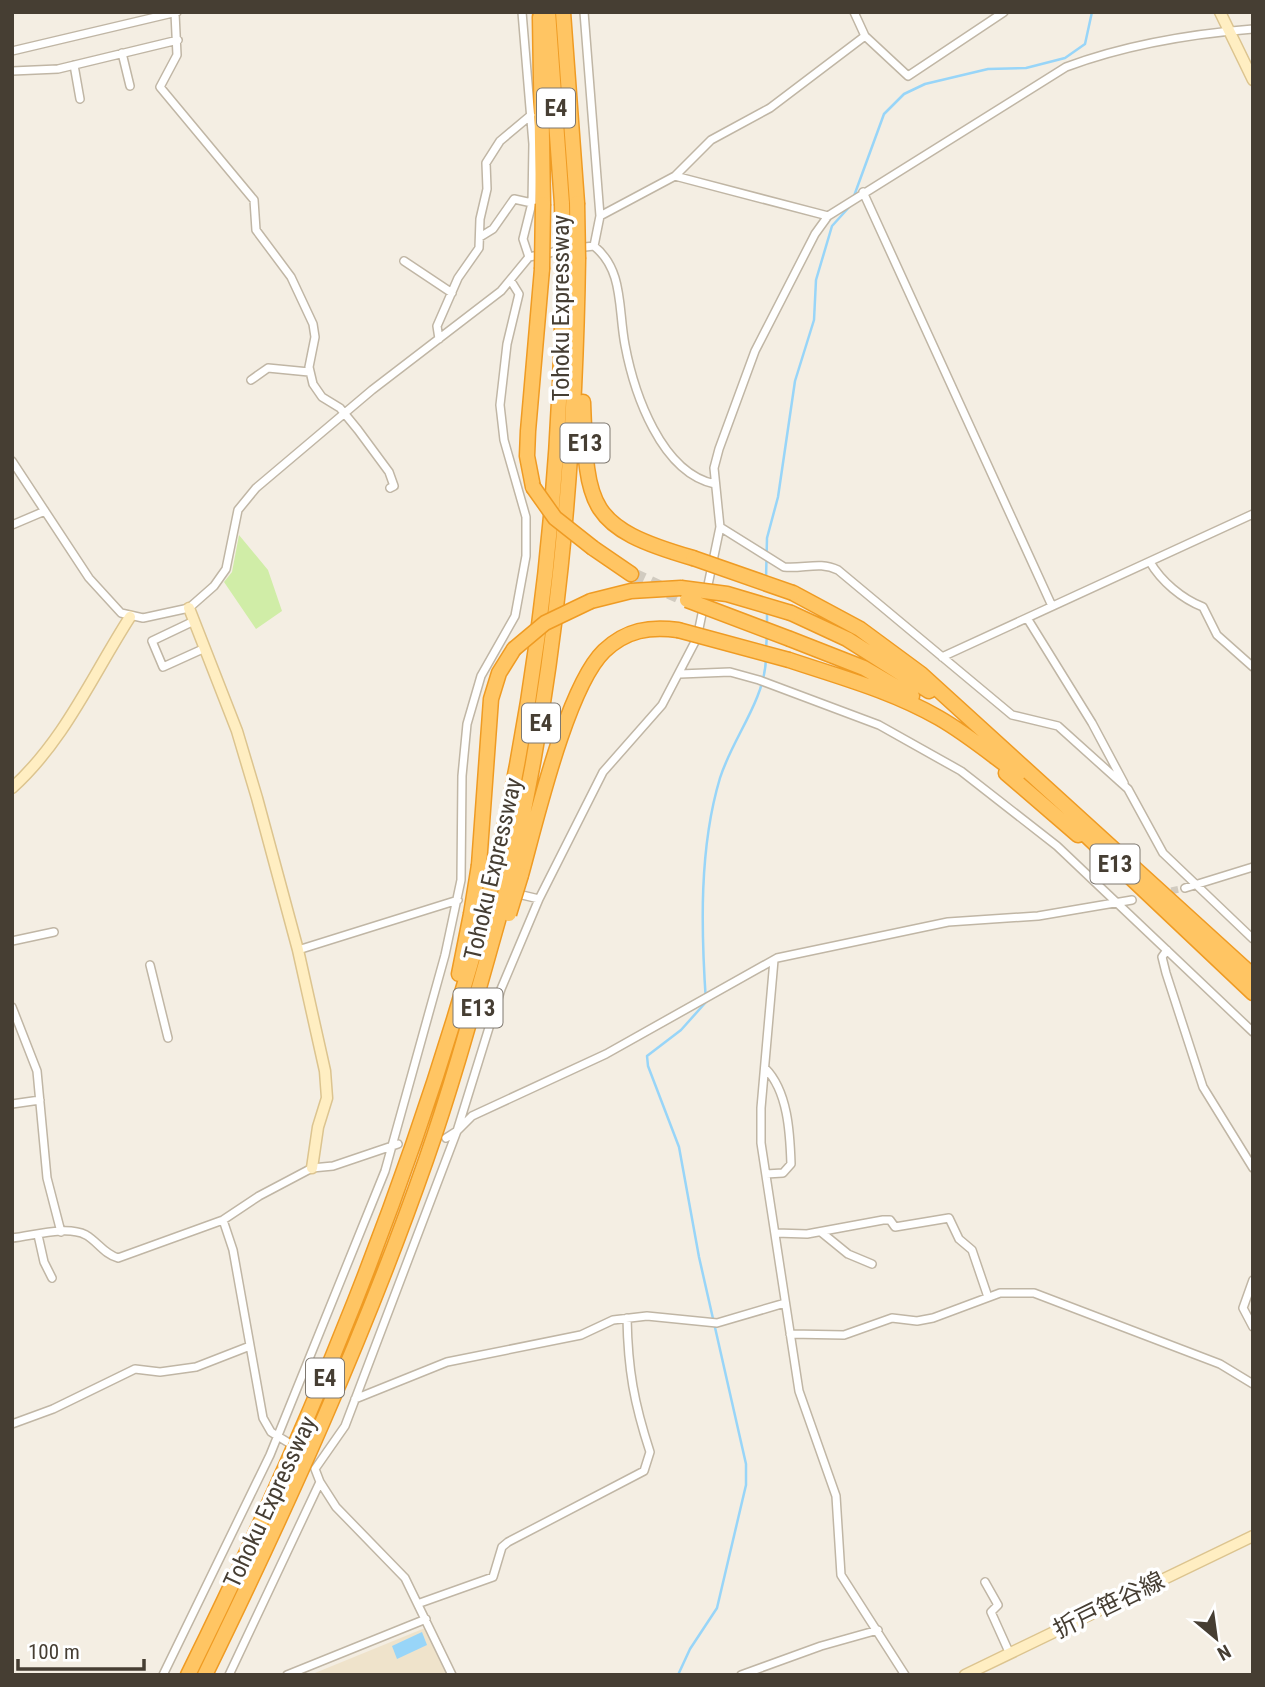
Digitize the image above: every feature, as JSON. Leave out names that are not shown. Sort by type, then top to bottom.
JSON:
[{"type":"highway","name":"E13","points":[[540,12],[538,203],[542,269],[527,456],[533,487],[555,518],[631,573]]},
{"type":"highway","name":"Tohoku Expressway","points":[[515,873],[561,585],[574,415],[573,262],[562,204],[548,12]]},
{"type":"highway","name":"Tohoku Expressway","points":[[188,1675],[263,1520],[331,1364],[392,1209],[439,1071],[477,915],[496,866],[522,745],[546,586],[573,262],[577,203],[563,12]]},
{"type":"highway","name":"E13","points":[[573,262],[586,461],[593,496],[609,521],[624,534],[642,543],[793,593],[882,643],[921,674],[978,735]]},
{"type":"highway","name":"E13","points":[[477,915],[491,699],[499,673],[514,649],[545,623],[591,601],[643,589],[682,595],[727,594],[791,613],[871,653],[978,735],[1253,976]]},
{"type":"highway","name":"E13","points":[[682,595],[884,679],[978,735]]},
{"type":"highway","name":"E13","points":[[447,1097],[504,918],[515,873],[581,686],[595,662],[610,646],[634,632],[654,628],[678,631],[789,660],[896,697],[978,735]]},
{"type":"highway","name":"E13","points":[[1107,849],[1253,993]]},
{"type":"highway","name":"Tohoku Expressway","points":[[205,1675],[321,1427],[402,1226],[447,1097]]},
{"type":"street","points":[[522,12],[538,203],[523,239],[529,257]]},
{"type":"street","points":[[584,12],[600,216],[594,246]]},
{"type":"street","points":[[854,12],[865,36],[908,76],[1004,12]]},
{"type":"street","points":[[1220,12],[1253,79]]},
{"type":"street","points":[[12,51],[176,13],[177,55],[160,87],[254,200],[256,230],[291,277],[313,324],[309,372],[317,392],[345,414],[389,472],[394,486],[390,488]]},
{"type":"street","points":[[452,1675],[420,1603],[405,1578],[336,1507],[312,1467],[345,1426],[457,1131],[500,989],[539,899],[603,772],[662,705],[680,674],[704,617],[720,527],[715,484],[719,449],[755,351],[815,234],[828,216],[850,201],[1066,66],[1102,54],[1253,29]]},
{"type":"street","points":[[600,216],[675,176],[711,140],[770,108],[865,36]]},
{"type":"street","points":[[12,71],[74,65],[178,40]]},
{"type":"street","points":[[122,53],[130,86]]},
{"type":"street","points":[[74,65],[80,99]]},
{"type":"street","points":[[439,339],[437,326],[462,269],[480,248],[487,189],[486,163],[500,141],[531,115]]},
{"type":"street","points":[[675,176],[828,216]]},
{"type":"street","points":[[861,194],[1052,606]]},
{"type":"street","points":[[480,237],[493,229],[514,199],[538,203]]},
{"type":"street","points":[[12,461],[103,597],[130,617],[143,618],[189,608],[214,586],[226,569],[243,500],[511,281],[529,257],[594,246]]},
{"type":"street","points":[[594,246],[610,261],[629,365],[656,431],[682,466],[696,478],[715,484]]},
{"type":"street","points":[[404,261],[452,293]]},
{"type":"street","points":[[163,1675],[278,1435],[320,1337],[395,1145],[458,900],[461,880],[462,776],[467,724],[481,676],[515,616],[526,556],[526,517],[504,440],[500,405],[507,344],[519,295],[511,281]]},
{"type":"street","points":[[251,380],[268,368],[309,372]]},
{"type":"street","points":[[12,525],[45,511]]},
{"type":"street","points":[[942,657],[1253,514]]},
{"type":"street","points":[[720,527],[784,567],[796,569],[818,564],[838,570],[1012,715],[1051,721],[1128,789]]},
{"type":"street","points":[[1150,562],[1157,575],[1191,603],[1203,607],[1217,635],[1253,667]]},
{"type":"street","points":[[189,608],[237,731],[298,950],[327,1086],[312,1168]]},
{"type":"street","points":[[12,788],[43,757],[68,724],[130,617]]},
{"type":"street","points":[[1027,618],[1092,723],[1163,853],[1253,939]]},
{"type":"street","points":[[194,621],[152,641],[163,667],[205,648]]},
{"type":"street","points":[[680,674],[730,672],[759,681],[879,725],[961,771],[1044,835],[1253,1032]]},
{"type":"street","points":[[1185,888],[1253,867]]},
{"type":"street","points":[[461,880],[539,899]]},
{"type":"street","points":[[298,950],[458,900]]},
{"type":"street","points":[[446,1138],[472,1116],[606,1054],[774,960],[947,922],[1038,916],[1132,900]]},
{"type":"street","points":[[12,941],[54,932]]},
{"type":"street","points":[[1167,950],[1162,957],[1166,973],[1203,1087],[1253,1167]]},
{"type":"street","points":[[774,960],[761,1108],[766,1174],[799,1391],[836,1496],[841,1575],[852,1597],[877,1630],[905,1675]]},
{"type":"street","points":[[150,965],[168,1038]]},
{"type":"street","points":[[12,1007],[37,1071],[47,1178],[61,1232]]},
{"type":"street","points":[[765,1068],[780,1088],[787,1123],[790,1164],[783,1173],[766,1174]]},
{"type":"street","points":[[12,1104],[40,1100]]},
{"type":"street","points":[[12,1238],[61,1232],[87,1236],[105,1253],[118,1258],[223,1220],[259,1196],[312,1168],[333,1166],[395,1145]]},
{"type":"street","points":[[776,1233],[792,1236],[883,1220],[890,1220],[898,1228],[949,1218],[959,1239],[972,1250],[988,1297]]},
{"type":"street","points":[[223,1220],[233,1250],[263,1419],[271,1432],[289,1443]]},
{"type":"street","points":[[821,1232],[848,1254],[872,1264]]},
{"type":"street","points":[[38,1235],[44,1262],[52,1278]]},
{"type":"street","points":[[1253,1280],[1243,1308],[1253,1326]]},
{"type":"street","points":[[790,1334],[844,1335],[892,1318],[917,1321],[933,1318],[988,1297],[1016,1291],[1034,1293],[1220,1364],[1253,1384]]},
{"type":"street","points":[[355,1399],[447,1362],[573,1337],[603,1324],[627,1318],[647,1316],[717,1323],[785,1303]]},
{"type":"street","points":[[420,1603],[493,1577],[502,1547],[508,1542],[631,1479],[649,1465],[650,1452],[640,1428],[628,1366],[627,1318]]},
{"type":"street","points":[[12,1423],[53,1409],[135,1369],[160,1372],[196,1367],[250,1346]]},
{"type":"street","points":[[229,1675],[320,1482]]},
{"type":"street","name":"折戸笹谷線","points":[[965,1675],[1253,1536]]},
{"type":"street","points":[[985,1581],[998,1605],[991,1612],[1009,1652]]},
{"type":"street","points":[[287,1675],[426,1619]]},
{"type":"street","points":[[741,1675],[821,1646],[877,1630]]},
{"type":"shaded area","points":[[425,1628],[448,1675],[310,1675]]},
{"type":"green space","points":[[239,535],[268,570],[282,611],[256,629],[224,582],[232,572]]},
{"type":"water","points":[[422,1632],[427,1645],[397,1659],[392,1646]]},
{"type":"waterway","points":[[854,196],[884,114],[904,94],[925,84],[988,69],[1026,68],[1065,58],[1085,44],[1092,12]]},
{"type":"waterway","points":[[766,579],[767,538],[778,497],[795,381],[814,320],[816,280],[832,226],[851,205]]},
{"type":"waterway","points":[[767,610],[767,624]]},
{"type":"waterway","points":[[766,649],[767,634]]},
{"type":"waterway","points":[[678,1675],[690,1649],[717,1608],[746,1485],[746,1464],[699,1257],[679,1147],[648,1066],[647,1056],[681,1030],[706,1002],[703,889],[708,832],[720,778],[760,690],[766,659]]},
{"type":"tunnel","points":[[631,574],[678,596]]},
{"type":"tunnel","points":[[1161,893],[1185,888]]}]
